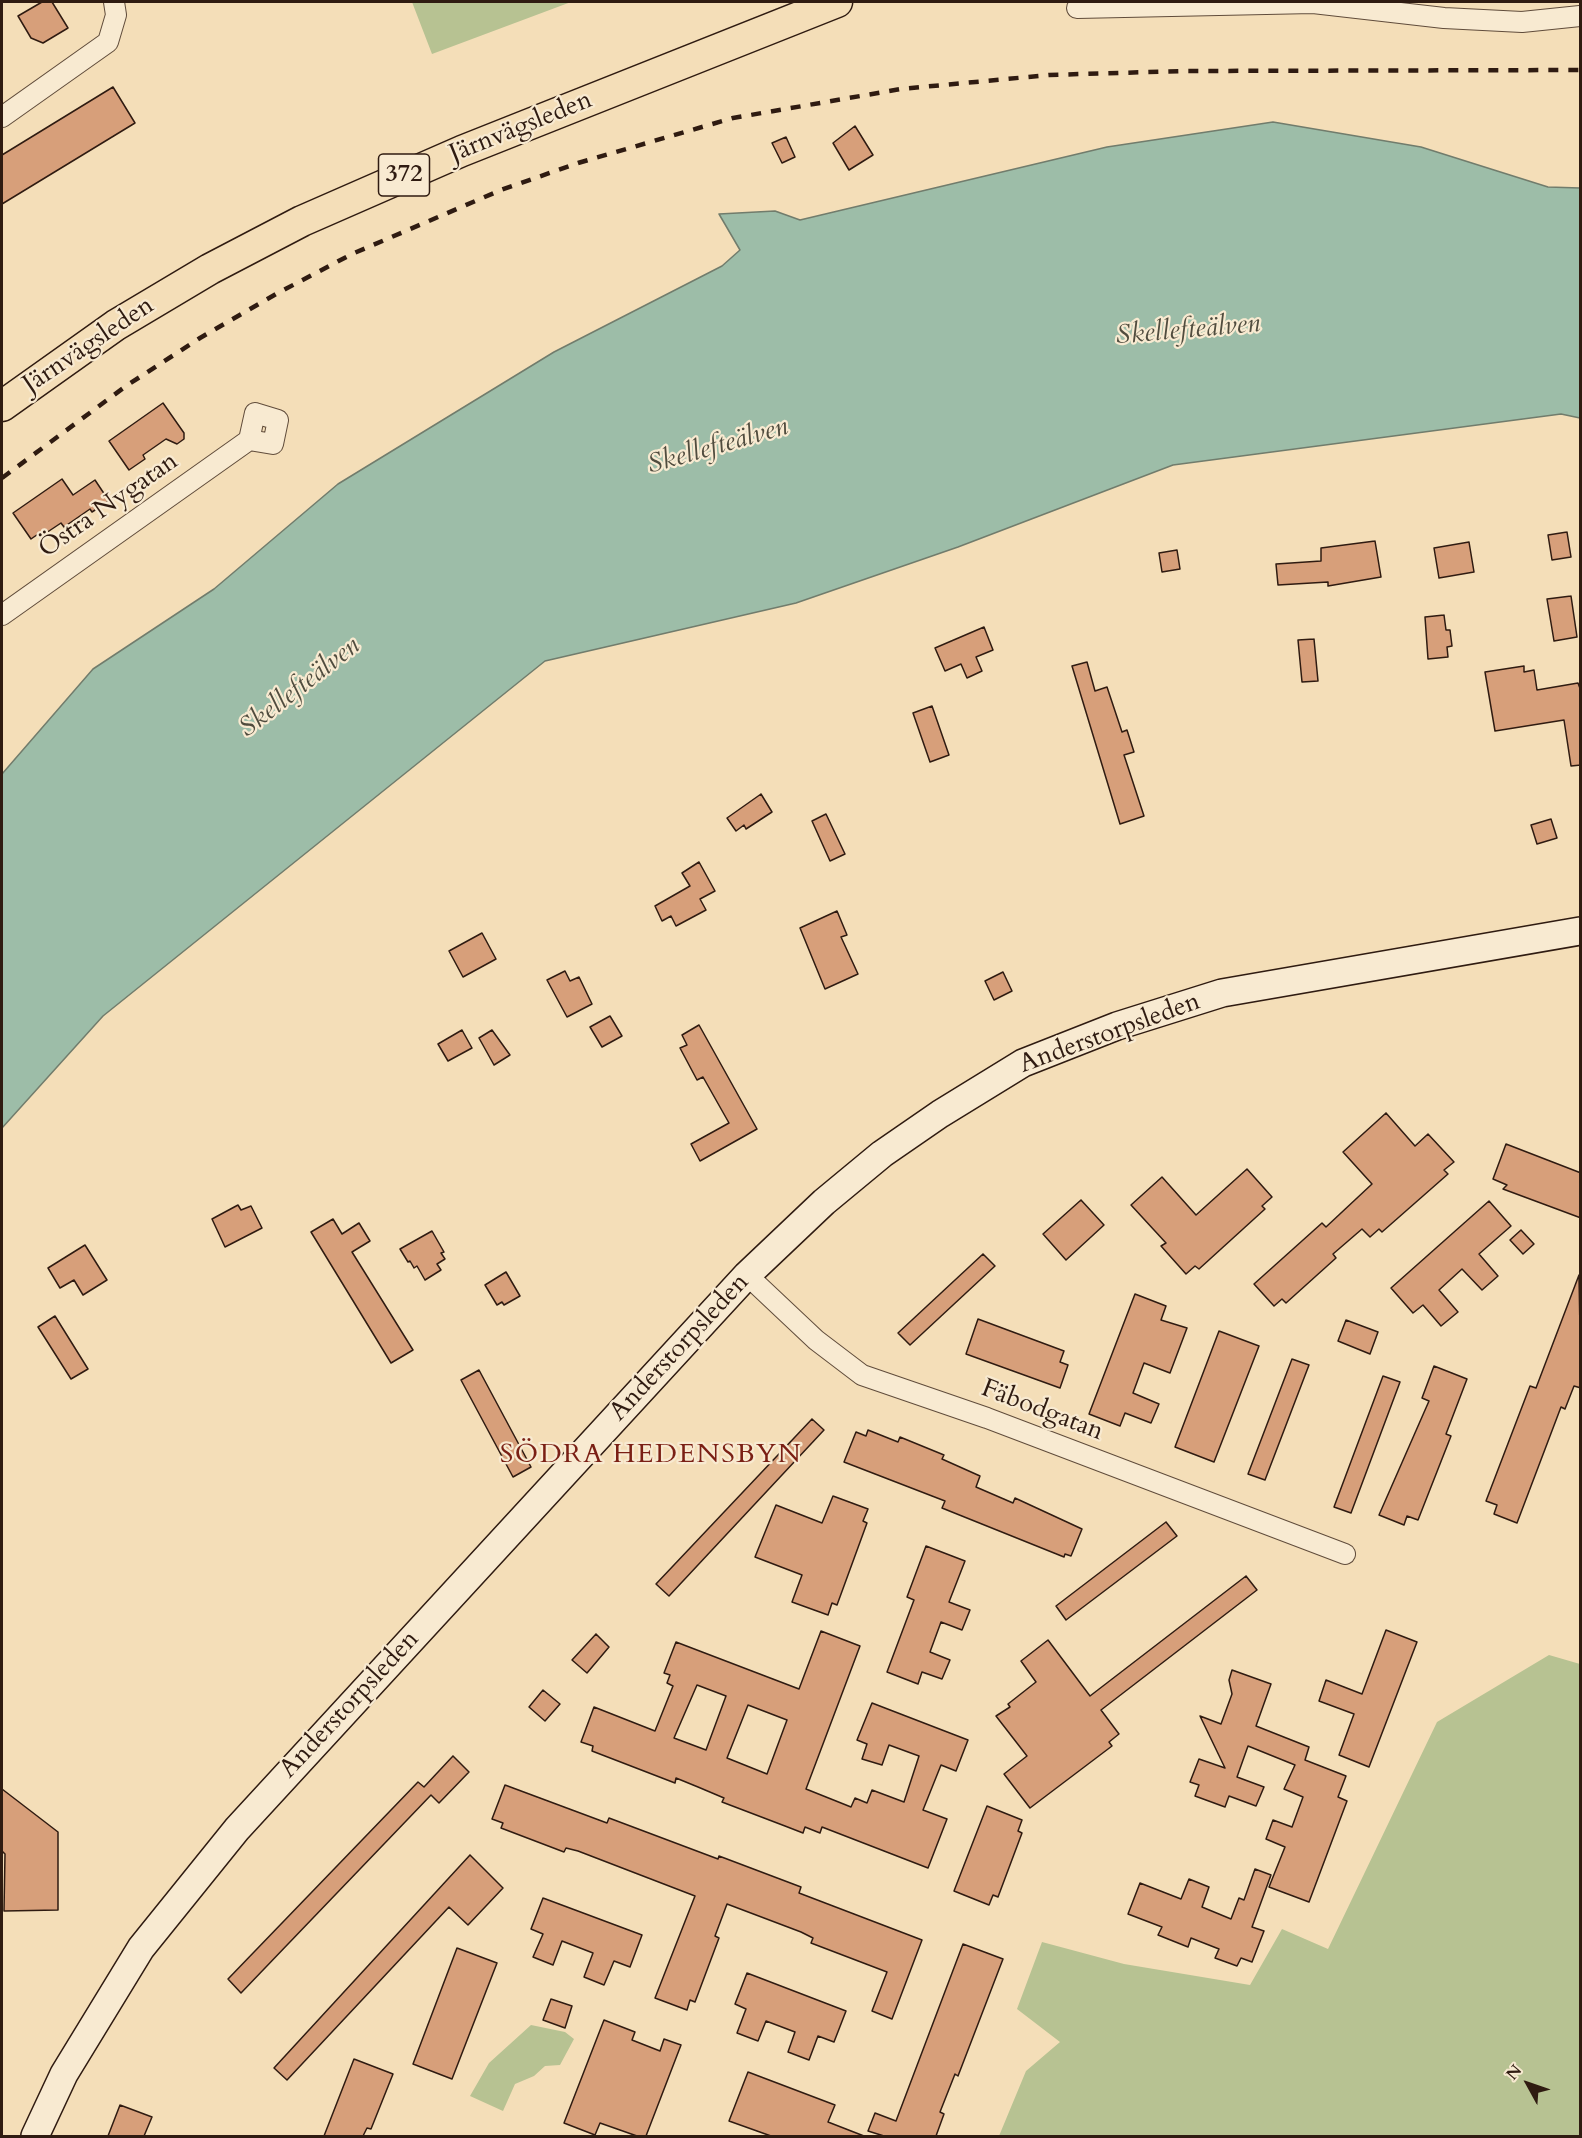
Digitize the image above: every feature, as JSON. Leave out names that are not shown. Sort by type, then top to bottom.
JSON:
[{"type":"main road","name":"Järnvägsleden","points":[[2,406],[116,325],[210,269],[302,221],[462,151],[837,2]]},
{"type":"main road","name":"Anderstorpsleden","points":[[35,2136],[64,2074],[141,1948],[230,1838],[747,1275],[824,1202],[882,1154],[940,1114],[1023,1063],[1117,1026],[1222,993],[1581,931]]},
{"type":"street","points":[[2,117],[108,42],[116,15],[114,2]]},
{"type":"street","points":[[1077,8],[1313,3],[1444,18],[1522,22],[1581,16]]},
{"type":"street","name":"Östra Nygatan","points":[[2,615],[249,440]]},
{"type":"street","name":"Fäbodgatan","points":[[747,1275],[816,1340],[862,1375],[987,1418],[1345,1554]]},
{"type":"shaded area","points":[[412,2],[571,2],[432,54]]},
{"type":"shaded area","points":[[1549,1655],[1580,1664],[1580,2136],[999,2136],[1026,2071],[1060,2042],[1017,2009],[1042,1942],[1124,1964],[1250,1985],[1282,1929],[1328,1949],[1437,1722]]},
{"type":"shaded area","points":[[531,2025],[565,2032],[574,2039],[560,2065],[545,2066],[534,2076],[515,2084],[503,2111],[470,2096],[489,2063]]},
{"type":"water","name":"Skellefteälven","points":[[1273,122],[1421,147],[1548,187],[1580,188],[1580,418],[1561,414],[1173,465],[958,547],[796,603],[545,661],[103,1016],[2,1128],[2,774],[93,669],[214,589],[338,484],[554,352],[722,266],[740,250],[719,214],[775,211],[800,220],[1107,147]]},
{"type":"building","points":[[42,2],[52,2],[68,28],[43,43],[31,38],[18,16]]},
{"type":"building","points":[[113,87],[135,123],[2,204],[2,155]]},
{"type":"building","points":[[855,126],[873,155],[849,170],[833,143]]},
{"type":"building","points":[[786,137],[795,157],[782,163],[772,143]]},
{"type":"building","points":[[163,403],[184,433],[184,439],[177,444],[166,439],[143,455],[145,459],[129,470],[109,441]]},
{"type":"building","points":[[62,479],[73,495],[95,480],[109,501],[92,512],[90,509],[64,527],[61,523],[43,535],[41,532],[31,539],[13,513]]},
{"type":"building","points":[[1567,532],[1571,557],[1552,560],[1548,535]]},
{"type":"building","points":[[1375,541],[1381,577],[1328,586],[1328,582],[1278,585],[1276,564],[1321,561],[1321,548]]},
{"type":"building","points":[[1469,542],[1474,572],[1439,578],[1434,548]]},
{"type":"building","points":[[1177,550],[1180,569],[1162,572],[1159,553]]},
{"type":"building","points":[[1571,596],[1577,637],[1554,641],[1547,599]]},
{"type":"building","points":[[1444,615],[1446,630],[1450,630],[1452,646],[1447,647],[1448,657],[1428,659],[1425,617]]},
{"type":"building","points":[[984,627],[993,650],[976,657],[982,671],[967,678],[961,664],[945,671],[935,648]]},
{"type":"building","points":[[1314,639],[1318,681],[1302,682],[1298,640]]},
{"type":"building","points":[[1087,662],[1095,691],[1107,687],[1122,732],[1127,730],[1134,752],[1124,755],[1144,816],[1120,824],[1072,666]]},
{"type":"building","points":[[1524,666],[1524,672],[1534,670],[1537,690],[1578,683],[1581,691],[1581,765],[1571,766],[1564,720],[1495,731],[1485,672]]},
{"type":"building","points":[[932,706],[949,755],[930,762],[913,713]]},
{"type":"building","points":[[761,794],[772,812],[746,829],[744,825],[736,831],[727,818]]},
{"type":"building","points":[[826,814],[845,854],[830,861],[812,821]]},
{"type":"building","points":[[1551,819],[1557,838],[1537,844],[1531,825]]},
{"type":"building","points":[[699,862],[715,891],[700,899],[706,910],[676,926],[671,916],[662,921],[655,906],[690,886],[682,873]]},
{"type":"building","points":[[837,911],[847,935],[841,937],[858,974],[825,989],[800,928]]},
{"type":"building","points":[[482,933],[496,959],[463,977],[449,951]]},
{"type":"building","points":[[565,971],[570,981],[579,977],[592,1004],[567,1017],[547,980]]},
{"type":"building","points":[[1003,972],[1012,991],[994,1000],[985,981]]},
{"type":"building","points":[[610,1016],[622,1036],[602,1047],[590,1027]]},
{"type":"building","points":[[699,1025],[757,1129],[700,1161],[691,1144],[729,1123],[703,1077],[697,1080],[680,1048],[687,1045],[682,1035]]},
{"type":"building","points":[[462,1030],[472,1048],[448,1061],[438,1044]]},
{"type":"building","points":[[492,1030],[510,1055],[494,1065],[479,1038]]},
{"type":"building","points":[[1386,1113],[1415,1146],[1428,1134],[1454,1162],[1444,1170],[1448,1174],[1382,1232],[1379,1229],[1370,1237],[1362,1229],[1333,1254],[1336,1258],[1286,1303],[1282,1299],[1274,1306],[1254,1284],[1322,1223],[1326,1227],[1372,1184],[1343,1152]]},
{"type":"building","points":[[1506,1144],[1581,1173],[1581,1218],[1503,1189],[1507,1185],[1493,1179]]},
{"type":"building","points":[[1247,1169],[1272,1197],[1262,1206],[1265,1209],[1199,1269],[1195,1266],[1186,1274],[1161,1246],[1166,1243],[1131,1205],[1162,1177],[1196,1215]]},
{"type":"building","points":[[1081,1200],[1104,1225],[1066,1260],[1043,1234]]},
{"type":"building","points":[[1489,1201],[1511,1226],[1479,1254],[1498,1276],[1482,1290],[1462,1269],[1439,1290],[1458,1312],[1441,1326],[1423,1305],[1413,1313],[1391,1288]]},
{"type":"building","points":[[238,1205],[241,1210],[251,1206],[262,1228],[225,1247],[212,1219]]},
{"type":"building","points":[[333,1219],[342,1234],[359,1223],[370,1241],[352,1252],[413,1350],[391,1363],[311,1232]]},
{"type":"building","points":[[1521,1230],[1534,1244],[1523,1254],[1510,1240]]},
{"type":"building","points":[[432,1231],[444,1252],[441,1253],[445,1259],[437,1264],[441,1270],[425,1280],[417,1266],[414,1268],[410,1261],[408,1262],[400,1249]]},
{"type":"building","points":[[85,1245],[107,1280],[83,1295],[74,1280],[60,1288],[48,1268]]},
{"type":"building","points":[[983,1254],[995,1266],[910,1345],[898,1333]]},
{"type":"building","points":[[506,1272],[520,1296],[504,1305],[502,1302],[497,1305],[485,1285]]},
{"type":"building","points":[[1579,1275],[1581,1388],[1574,1386],[1565,1409],[1561,1407],[1517,1523],[1494,1514],[1497,1505],[1486,1501],[1530,1386],[1536,1388]]},
{"type":"building","points":[[1135,1294],[1166,1306],[1161,1320],[1187,1328],[1170,1373],[1144,1363],[1133,1393],[1159,1404],[1151,1423],[1125,1413],[1120,1426],[1089,1414]]},
{"type":"building","points":[[55,1316],[88,1369],[71,1379],[38,1327]]},
{"type":"building","points":[[978,1319],[1064,1351],[1060,1362],[1068,1365],[1060,1388],[966,1354]]},
{"type":"building","points":[[1346,1320],[1378,1332],[1370,1354],[1338,1341]]},
{"type":"building","points":[[1219,1331],[1259,1346],[1214,1462],[1175,1447]]},
{"type":"building","points":[[1292,1359],[1309,1365],[1265,1480],[1248,1474]]},
{"type":"building","points":[[1434,1366],[1467,1379],[1446,1434],[1451,1436],[1418,1520],[1407,1516],[1404,1525],[1379,1515],[1429,1401],[1422,1398]]},
{"type":"building","points":[[479,1370],[531,1467],[513,1477],[461,1380]]},
{"type":"building","points":[[1383,1376],[1400,1382],[1351,1513],[1334,1507]]},
{"type":"building","points":[[812,1419],[824,1430],[669,1596],[656,1584]]},
{"type":"building","points":[[868,1430],[898,1442],[900,1437],[944,1455],[942,1459],[980,1476],[976,1487],[1013,1503],[1015,1498],[1082,1529],[1071,1556],[1065,1554],[1064,1557],[942,1508],[945,1501],[844,1462],[856,1432],[866,1436]]},
{"type":"building","points":[[833,1496],[868,1509],[863,1521],[867,1523],[837,1605],[832,1603],[828,1615],[792,1602],[802,1575],[755,1557],[776,1505],[822,1523]]},
{"type":"building","points":[[1166,1522],[1177,1536],[1066,1620],[1056,1606]]},
{"type":"building","points":[[926,1546],[965,1561],[949,1602],[970,1610],[962,1630],[941,1622],[930,1652],[950,1660],[942,1679],[922,1672],[918,1684],[887,1672],[914,1600],[907,1597]]},
{"type":"building","points":[[1246,1576],[1257,1590],[1101,1710],[1119,1734],[1109,1742],[1112,1746],[1030,1808],[1004,1774],[1027,1756],[996,1716],[1010,1707],[1008,1704],[1036,1682],[1021,1661],[1048,1640],[1090,1696]]},
{"type":"building","points":[[1386,1630],[1417,1642],[1369,1767],[1339,1755],[1354,1714],[1319,1701],[1326,1680],[1362,1694]]},
{"type":"building","points":[[821,1631],[860,1646],[806,1789],[851,1807],[855,1798],[867,1803],[872,1790],[904,1802],[919,1756],[889,1745],[882,1765],[862,1759],[867,1744],[857,1740],[872,1703],[968,1740],[956,1771],[941,1765],[923,1810],[947,1819],[928,1868],[822,1827],[820,1833],[805,1827],[803,1833],[722,1802],[724,1798],[676,1778],[675,1783],[592,1751],[593,1746],[581,1742],[594,1707],[655,1731],[673,1686],[667,1683],[670,1675],[664,1673],[676,1642],[799,1689]],"holes":[[[697,1685],[726,1696],[706,1750],[674,1738]],[[748,1705],[787,1720],[767,1774],[727,1758]]]},
{"type":"building","points":[[596,1634],[609,1647],[587,1673],[572,1660]]},
{"type":"building","points":[[1232,1670],[1271,1684],[1256,1726],[1309,1747],[1305,1760],[1346,1776],[1338,1797],[1347,1801],[1309,1902],[1269,1887],[1285,1847],[1266,1839],[1273,1820],[1292,1827],[1303,1797],[1284,1789],[1295,1765],[1248,1746],[1237,1777],[1264,1787],[1256,1806],[1229,1796],[1225,1807],[1195,1796],[1199,1785],[1190,1782],[1199,1759],[1225,1768],[1200,1716],[1221,1724],[1232,1694],[1229,1680]]},
{"type":"building","points":[[543,1690],[560,1704],[545,1721],[529,1707]]},
{"type":"building","points":[[453,1756],[469,1772],[439,1803],[431,1795],[241,1993],[228,1979],[418,1782],[424,1787]]},
{"type":"building","points":[[505,1785],[607,1823],[609,1818],[718,1859],[719,1856],[801,1887],[799,1893],[922,1940],[892,2019],[872,2011],[887,1972],[811,1943],[813,1938],[801,1932],[727,1904],[715,1936],[719,1938],[695,2002],[690,2000],[687,2010],[655,1998],[695,1896],[578,1851],[566,1848],[564,1852],[501,1828],[503,1823],[492,1819]]},
{"type":"building","points":[[2,1789],[58,1832],[58,1910],[4,1911],[5,1854],[2,1851]]},
{"type":"building","points":[[987,1806],[1022,1820],[1018,1831],[1022,1833],[998,1897],[993,1895],[989,1905],[954,1891]]},
{"type":"building","points":[[470,1855],[503,1888],[468,1925],[449,1907],[287,2080],[274,2068]]},
{"type":"building","points":[[1255,1869],[1271,1875],[1252,1927],[1264,1931],[1252,1962],[1241,1958],[1237,1966],[1215,1958],[1219,1949],[1191,1938],[1188,1947],[1158,1935],[1162,1927],[1128,1914],[1140,1883],[1181,1899],[1189,1879],[1209,1887],[1202,1907],[1231,1919],[1239,1898],[1244,1900]]},
{"type":"building","points":[[543,1898],[642,1935],[630,1967],[614,1961],[604,1985],[584,1977],[593,1953],[562,1941],[553,1965],[533,1957],[543,1934],[531,1929]]},
{"type":"building","points":[[963,1944],[1003,1959],[958,2076],[955,2074],[940,2112],[944,2114],[936,2136],[884,2136],[868,2131],[875,2113],[896,2121]]},
{"type":"building","points":[[457,1948],[497,1963],[452,2079],[413,2064]]},
{"type":"building","points":[[747,1973],[846,2011],[834,2042],[818,2036],[809,2060],[788,2052],[795,2032],[766,2021],[758,2041],[737,2033],[746,2009],[735,2004]]},
{"type":"building","points":[[551,1999],[572,2006],[565,2028],[543,2020]]},
{"type":"building","points":[[604,2020],[635,2032],[632,2040],[660,2051],[664,2039],[681,2045],[646,2136],[637,2136],[600,2123],[595,2135],[564,2123]]},
{"type":"building","points":[[354,2059],[393,2074],[371,2129],[367,2128],[363,2136],[324,2136]]},
{"type":"building","points":[[748,2072],[835,2105],[828,2122],[864,2136],[771,2136],[729,2121]]},
{"type":"building","points":[[120,2105],[152,2117],[144,2136],[108,2136]]},
{"type":"railway","points":[[2,478],[126,386],[200,338],[352,254],[501,190],[578,163],[733,118],[901,89],[1049,75],[1183,71],[1580,70]]},
{"type":"district","name":"SÖDRA HEDENSBYN","points":[[651,1456]]}]
